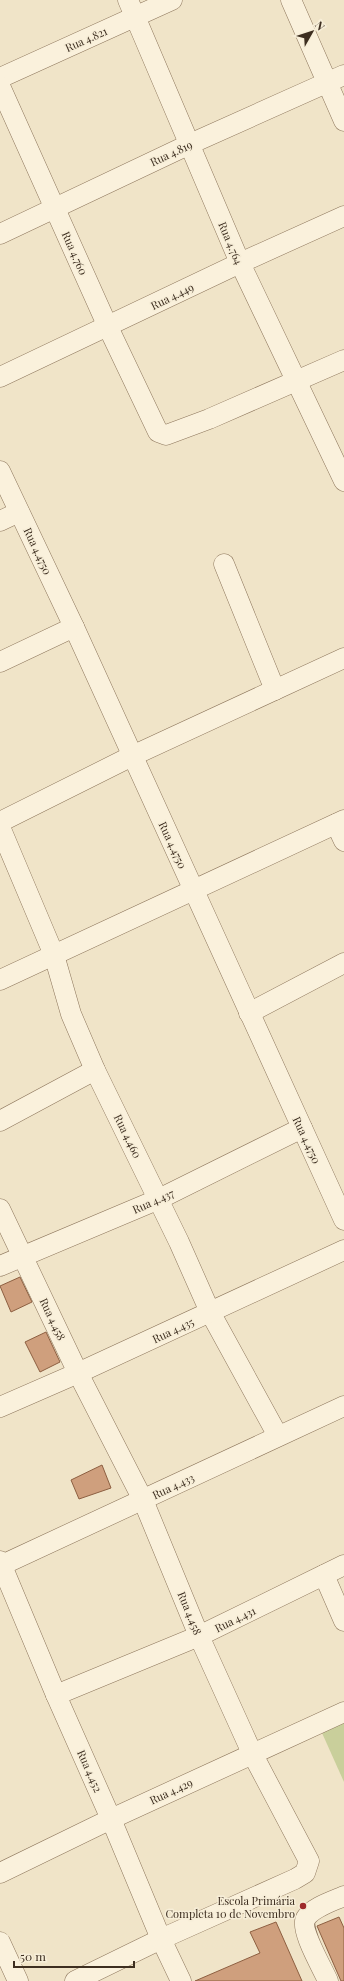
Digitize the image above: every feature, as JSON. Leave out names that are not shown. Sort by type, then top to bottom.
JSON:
[{"type":"street","name":"Rua 4.821","points":[[0,78],[132,9],[172,0]]},
{"type":"street","points":[[290,0],[344,121]]},
{"type":"street","name":"Rua 4.764","points":[[132,9],[240,263],[344,481]]},
{"type":"street","name":"Rua 4.819","points":[[0,234],[190,144],[344,74]]},
{"type":"street","name":"Rua 4.760","points":[[0,86],[108,327],[158,432],[166,435],[209,419],[297,382],[344,360]]},
{"type":"street","name":"Rua 4.449","points":[[0,377],[240,263],[344,216]]},
{"type":"street","name":"Rua 4.4750","points":[[0,471],[74,627],[344,1220]]},
{"type":"street","points":[[0,521],[19,512]]},
{"type":"street","points":[[224,564],[275,690]]},
{"type":"street","points":[[0,662],[74,627]]},
{"type":"street","points":[[0,822],[132,756],[344,658]]},
{"type":"street","name":"Rua 4.460","points":[[0,827],[54,955],[71,1014],[95,1070],[159,1199],[210,1312],[278,1436]]},
{"type":"street","points":[[0,980],[194,890],[341,828]]},
{"type":"street","points":[[249,1013],[344,963]]},
{"type":"street","points":[[0,1121],[95,1070]]},
{"type":"street","name":"Rua 4.437","points":[[0,1266],[23,1255],[159,1199],[302,1128]]},
{"type":"street","name":"Rua 4.458","points":[[0,1209],[78,1373],[143,1500],[199,1636],[252,1753],[309,1861],[305,1873],[295,1879],[161,1939],[75,1981]]},
{"type":"street","name":"Rua 4.435","points":[[0,1407],[78,1373],[344,1250]]},
{"type":"street","name":"Rua 4.433","points":[[1,1563],[143,1500],[344,1406]]},
{"type":"street","name":"Rua 4.452","points":[[1,1563],[161,1939],[181,1981]]},
{"type":"street","name":"Rua 4.431","points":[[56,1695],[199,1636],[344,1566]]},
{"type":"street","points":[[324,1575],[344,1621]]},
{"type":"street","name":"Rua 4.429","points":[[0,1873],[252,1753],[344,1712]]},
{"type":"street","points":[[328,1981],[304,1929],[306,1919],[311,1913],[344,1896]]},
{"type":"street","points":[[0,1942],[18,1981]]},
{"type":"green space","points":[[344,1712],[344,1782],[318,1724]]},
{"type":"building","points":[[20,1277],[32,1302],[11,1312],[0,1286]]},
{"type":"building","points":[[46,1332],[60,1362],[40,1372],[25,1342]]},
{"type":"building","points":[[102,1465],[111,1488],[79,1499],[71,1480]]},
{"type":"building","points":[[339,1917],[344,1928],[344,1981],[341,1981],[317,1926]]},
{"type":"building","points":[[276,1922],[302,1981],[195,1981],[260,1953],[250,1932]]},
{"type":"place","name":"Escola Primária Completa 10 de Novembro","points":[[303,1906]]}]
